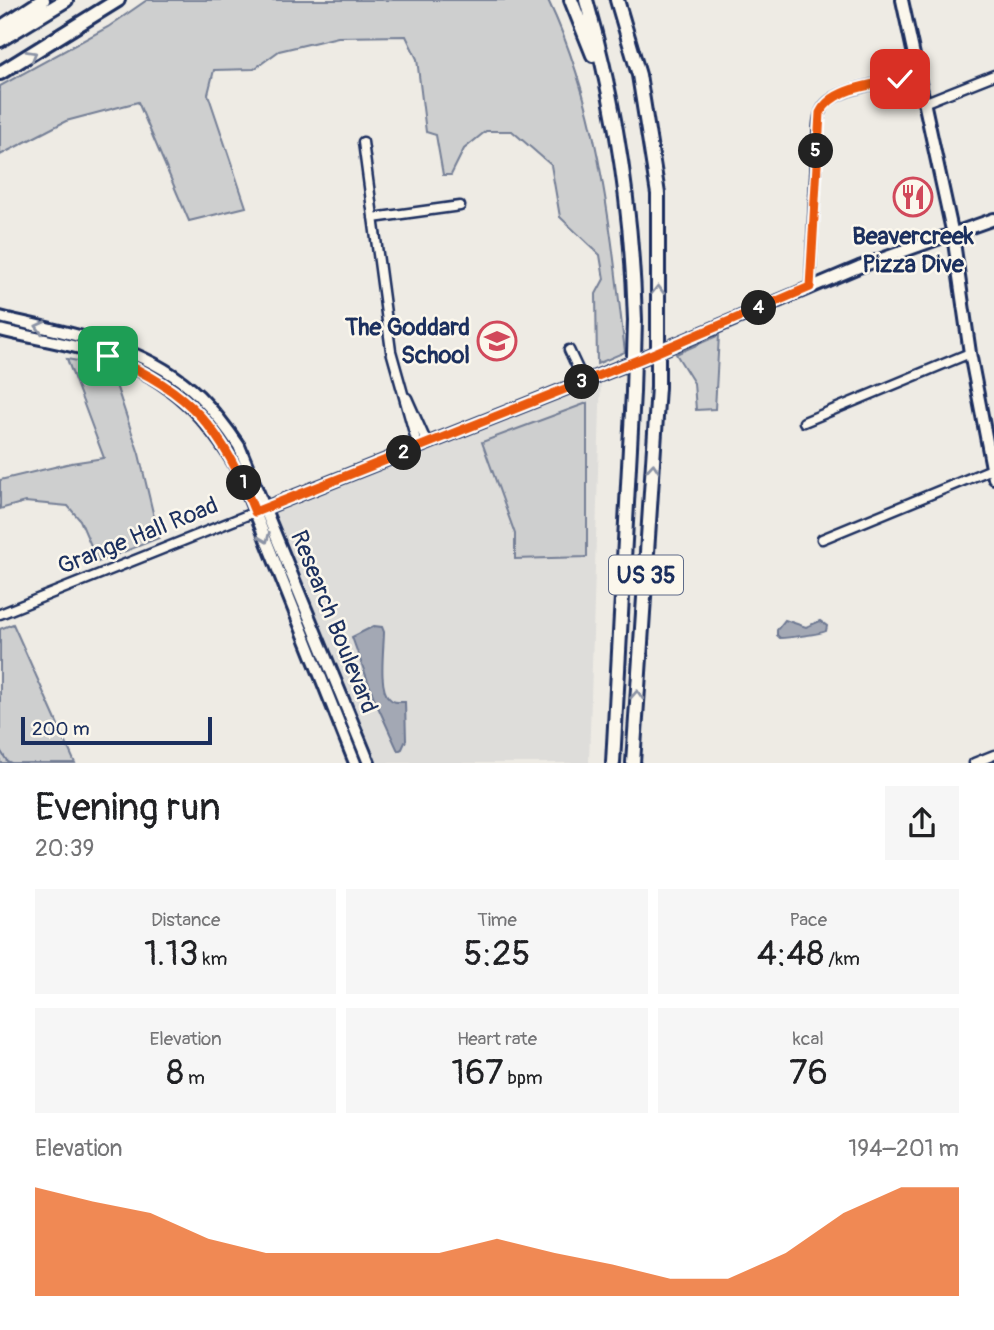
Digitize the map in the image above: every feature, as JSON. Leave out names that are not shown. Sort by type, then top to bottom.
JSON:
[{"type":"highway","points":[[0,28],[43,0]]},
{"type":"highway","points":[[0,40],[66,0]]},
{"type":"highway","points":[[0,73],[118,0]]},
{"type":"highway","points":[[571,0],[590,46],[608,121],[634,278]]},
{"type":"highway","name":"US 35","points":[[586,0],[618,133],[628,204],[634,278],[633,392],[613,763]]},
{"type":"highway","name":"US 35","points":[[611,0],[625,48],[643,135],[655,213],[658,266],[658,387],[633,763]]},
{"type":"highway","points":[[619,0],[639,75],[651,141],[658,194],[658,266]]},
{"type":"main road","points":[[902,0],[953,235],[970,353],[993,474]]},
{"type":"main road","name":"Grange Hall Road","points":[[260,510],[584,382],[859,267],[994,219]]},
{"type":"main road","name":"Research Boulevard","points":[[0,317],[115,345],[148,359],[197,393],[216,414],[239,446],[260,510],[355,763]]},
{"type":"main road","name":"Research Boulevard","points":[[0,330],[108,356],[157,379],[185,400],[215,433],[260,510],[369,763]]},
{"type":"street","points":[[926,102],[994,75]]},
{"type":"street","points":[[810,287],[817,139],[823,107],[830,100],[846,93],[919,77]]},
{"type":"street","points":[[363,142],[391,351],[402,390],[423,445]]},
{"type":"street","points":[[373,218],[460,206]]},
{"type":"street","points":[[569,351],[584,382]]},
{"type":"street","points":[[803,422],[970,353]]},
{"type":"street","points":[[822,539],[993,474]]},
{"type":"street","name":"Grange Hall Road","points":[[0,614],[260,510]]},
{"type":"street","points":[[974,763],[994,755]]},
{"type":"shaded area","points":[[147,0],[548,0],[566,42],[592,128],[608,217],[625,352],[597,364],[596,294],[604,279],[600,255],[560,217],[551,165],[512,131],[486,131],[464,149],[451,175],[443,175],[436,135],[426,132],[417,59],[406,36],[338,37],[279,51],[254,69],[214,70],[208,94],[246,207],[189,221],[138,102],[66,121],[0,155],[0,86],[108,27]]},
{"type":"shaded area","points":[[719,335],[715,409],[696,410],[694,383],[676,354]]},
{"type":"shaded area","points":[[67,359],[110,367],[139,454],[159,538],[98,562],[80,520],[68,506],[25,502],[0,509],[0,480],[104,458]]},
{"type":"shaded area","points":[[601,375],[589,763],[369,763],[265,508]]},
{"type":"shaded area","points":[[587,403],[587,557],[515,559],[515,534],[482,442]]},
{"type":"shaded area","points":[[785,620],[806,627],[820,621],[827,626],[826,631],[780,638],[777,630]]},
{"type":"shaded area","points":[[13,624],[75,763],[0,763],[0,629]]},
{"type":"shaded area","points":[[374,626],[382,627],[384,632],[383,677],[386,693],[392,701],[405,702],[406,740],[398,751],[374,698],[352,637]]},
{"type":"waterway","points":[[0,750],[11,763]]},
{"type":"place","name":"Beavercreek Pizza Dive","points":[[913,197]]},
{"type":"place","name":"The Goddard School","points":[[497,341]]},
{"type":"route","points":[[108,356],[157,379],[185,400],[207,423],[239,472],[255,512],[643,358],[810,287],[808,282],[820,113],[825,104],[837,96],[900,79]]}]
